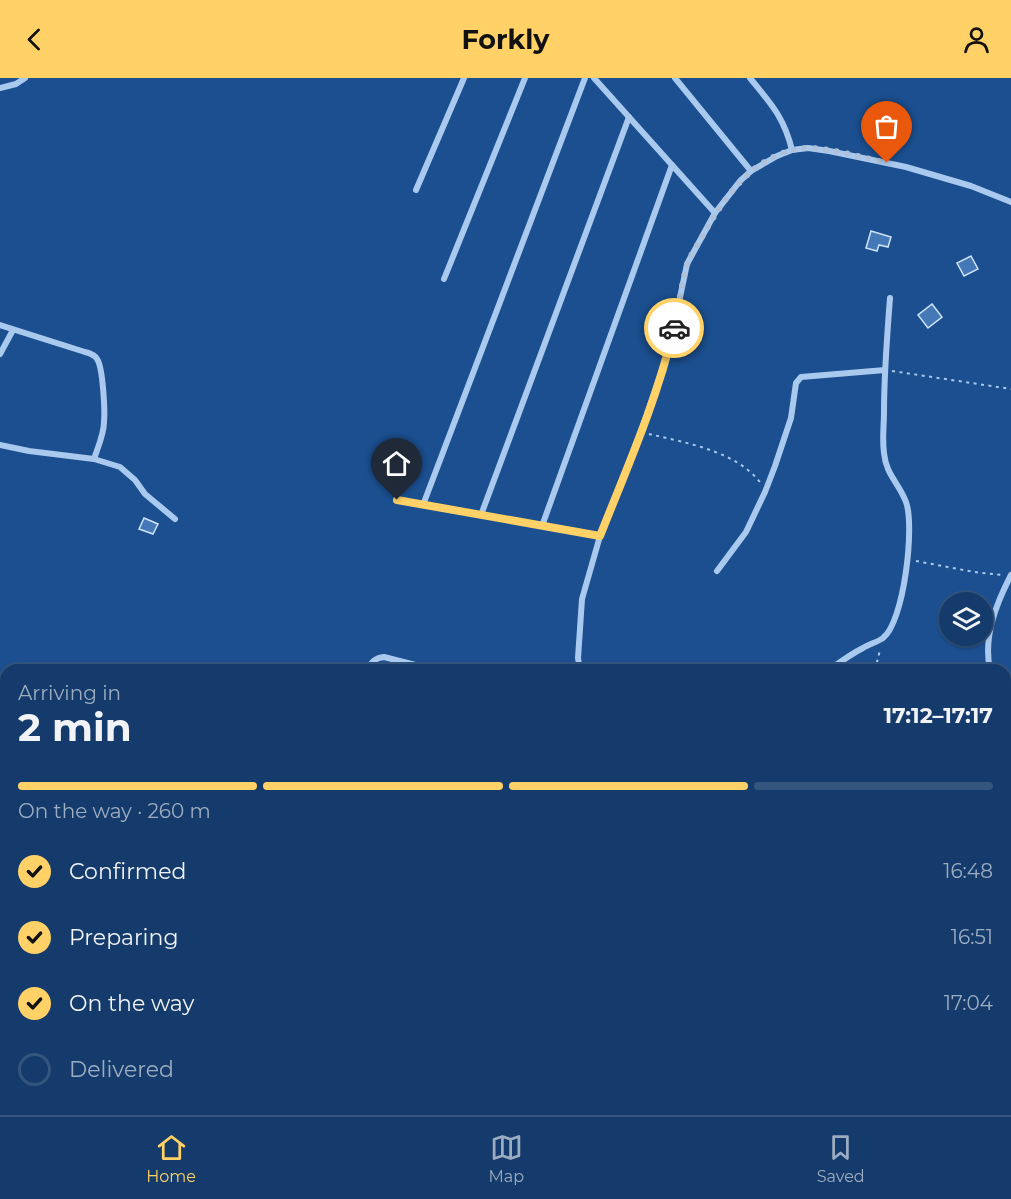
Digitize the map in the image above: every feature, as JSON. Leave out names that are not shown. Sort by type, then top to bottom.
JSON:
[{"type":"street","points":[[0,88],[16,84],[25,78]]},
{"type":"street","points":[[416,190],[464,78]]},
{"type":"street","points":[[444,279],[525,78]]},
{"type":"street","points":[[423,505],[585,78]]},
{"type":"street","points":[[594,78],[715,213]]},
{"type":"street","points":[[675,78],[751,171]]},
{"type":"street","points":[[750,78],[782,118],[792,150]]},
{"type":"street","points":[[480,515],[629,117]]},
{"type":"street","points":[[579,664],[582,598],[600,536],[641,432],[669,350],[687,264],[715,213],[740,181],[751,171],[777,156],[792,150],[808,148],[906,167],[970,186],[1011,202]]},
{"type":"street","points":[[542,526],[672,165]]},
{"type":"street","points":[[838,664],[883,638],[889,632],[909,560],[910,519],[900,488],[886,468],[884,451],[885,370],[890,298]]},
{"type":"street","points":[[0,325],[90,353],[99,360],[104,422],[94,459]]},
{"type":"street","points":[[0,354],[12,330]]},
{"type":"street","points":[[717,571],[746,532],[776,466],[791,418],[796,383],[801,378],[885,370]]},
{"type":"street","points":[[0,445],[94,459],[120,467],[135,480],[145,494],[175,519]]},
{"type":"street","points":[[397,500],[600,536]]},
{"type":"street","points":[[989,664],[987,646],[992,624],[1002,593],[1011,575]]},
{"type":"street","points":[[370,664],[376,658],[384,657],[407,664]]},
{"type":"path","points":[[885,370],[1011,389]]},
{"type":"path","points":[[641,432],[733,459],[743,465],[761,483],[765,492]]},
{"type":"path","points":[[909,560],[974,572],[1011,575]]},
{"type":"path","points":[[876,664],[883,638]]},
{"type":"building","points":[[871,231],[891,237],[888,247],[879,245],[877,251],[866,248]]},
{"type":"building","points":[[971,256],[978,269],[964,276],[957,263]]},
{"type":"building","points":[[932,304],[942,317],[928,328],[918,315]]},
{"type":"building","points":[[144,518],[158,524],[153,534],[139,529]]},
{"type":"way so far","points":[[674,328],[687,264],[715,213],[740,181],[751,171],[777,156],[792,150],[808,148],[887,163]]},
{"type":"route","points":[[397,500],[600,536],[641,432],[669,350],[674,328]]}]
